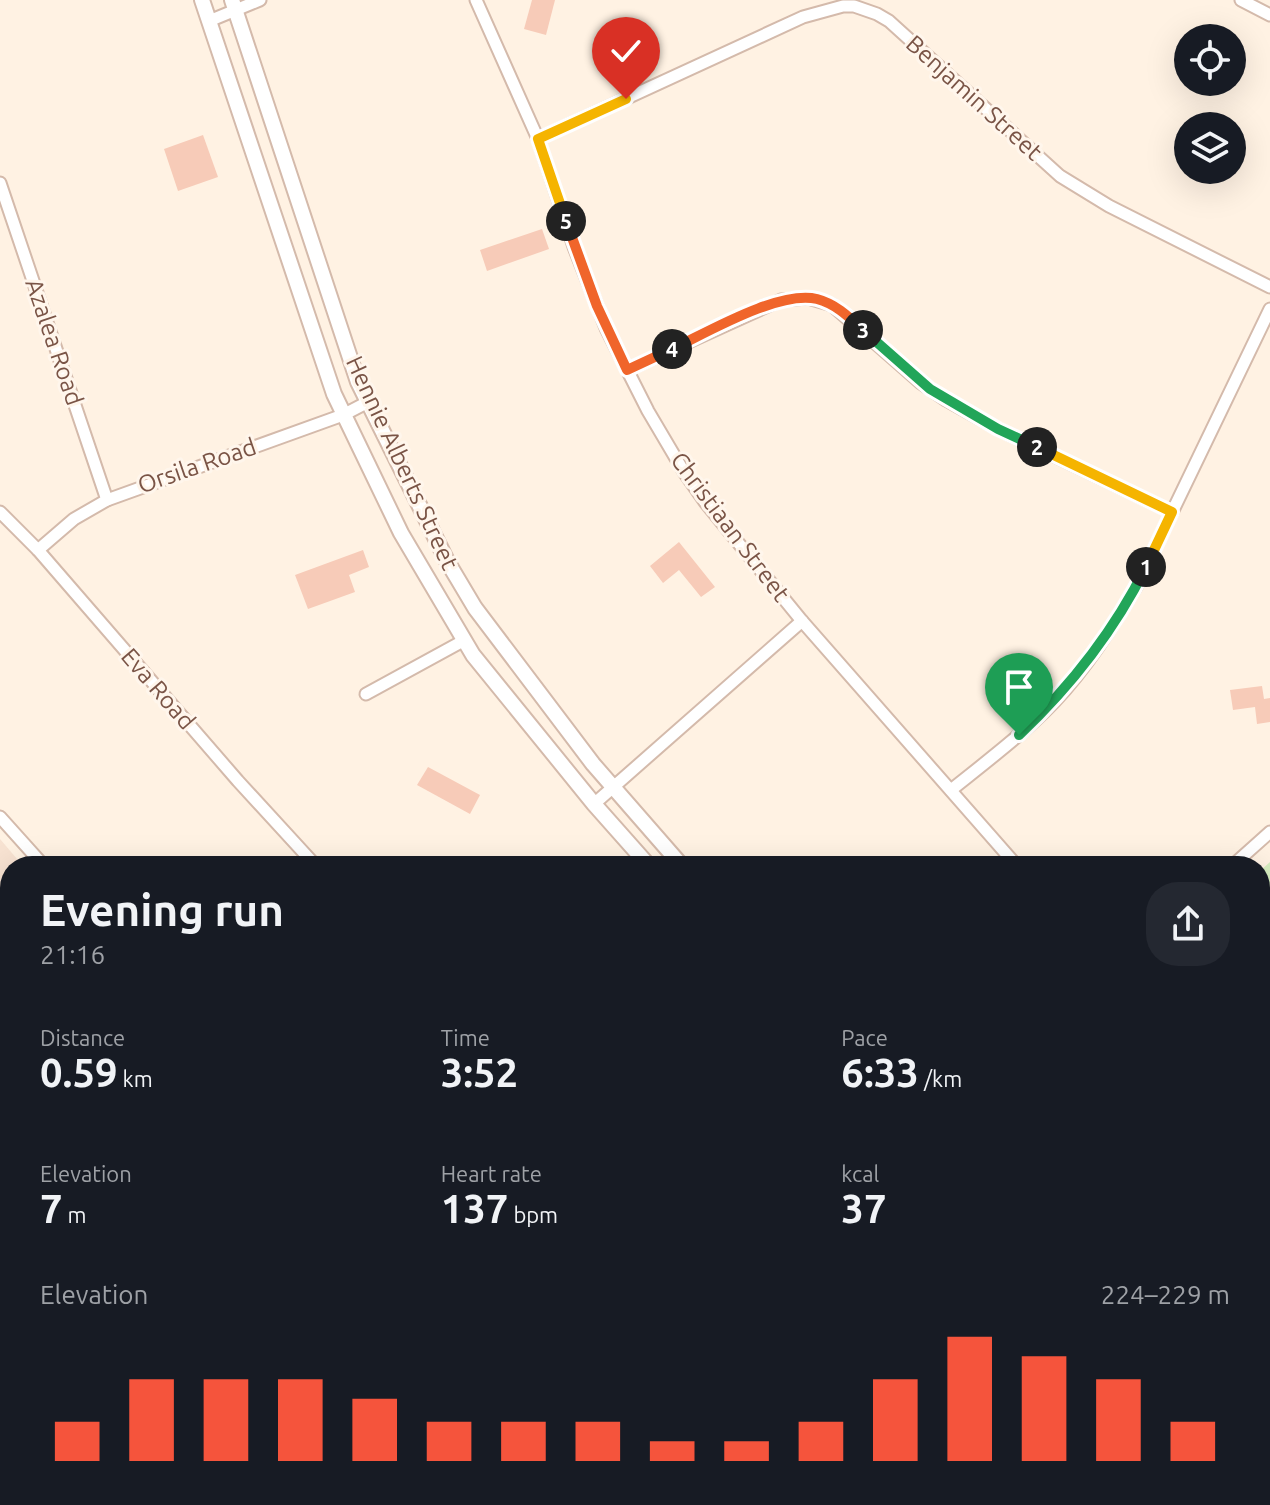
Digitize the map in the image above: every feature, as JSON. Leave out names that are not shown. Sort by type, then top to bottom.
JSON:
[{"type":"street","name":"Hennie Alberts Street","points":[[202,0],[343,415],[401,533],[463,641],[594,804],[640,856]]},
{"type":"street","points":[[209,21],[234,6],[260,0]]},
{"type":"street","name":"Christiaan Street","points":[[476,0],[538,139],[592,295],[627,370],[668,446],[705,502],[802,621],[1008,856]]},
{"type":"street","points":[[1241,0],[1270,15]]},
{"type":"street","name":"Hennie Alberts Street","points":[[234,6],[358,382],[447,561],[475,608],[613,787],[673,856]]},
{"type":"street","name":"Benjamin Street","points":[[538,139],[803,17],[833,7],[854,6],[889,21],[1045,164],[1088,195],[1270,287]]},
{"type":"street","name":"Azalea Road","points":[[0,183],[107,500]]},
{"type":"street","points":[[627,370],[781,300],[797,297],[820,300],[841,310],[921,383],[946,400],[998,429],[1172,512]]},
{"type":"street","points":[[951,790],[1019,735],[1079,673],[1136,587],[1270,309]]},
{"type":"street","name":"Orsila Road","points":[[38,550],[74,519],[107,500],[343,415],[368,402]]},
{"type":"street","name":"Eva Road","points":[[0,512],[38,550],[307,856]]},
{"type":"street","points":[[594,804],[802,621]]},
{"type":"street","points":[[366,694],[463,641]]},
{"type":"street","points":[[0,817],[35,856]]},
{"type":"street","points":[[1243,856],[1270,832]]},
{"type":"shaded area","points":[[0,839],[14,856],[0,856]]},
{"type":"building","points":[[532,0],[555,0],[546,35],[524,29]]},
{"type":"building","points":[[203,135],[218,177],[178,191],[164,149]]},
{"type":"building","points":[[542,229],[549,249],[487,271],[480,250]]},
{"type":"building","points":[[679,542],[715,587],[701,597],[679,570],[663,583],[650,566]]},
{"type":"building","points":[[363,550],[369,567],[349,575],[355,592],[308,609],[295,575]]},
{"type":"building","points":[[1262,686],[1264,699],[1270,698],[1270,722],[1257,724],[1255,707],[1233,710],[1230,690]]},
{"type":"building","points":[[428,767],[480,795],[470,814],[417,785]]},
{"type":"route","points":[[626,99],[538,139],[574,247],[606,328],[627,370],[781,300],[797,297],[820,300],[841,310],[921,383],[946,400],[998,429],[1172,512],[1136,587],[1114,623],[1079,673],[1019,735]]}]
